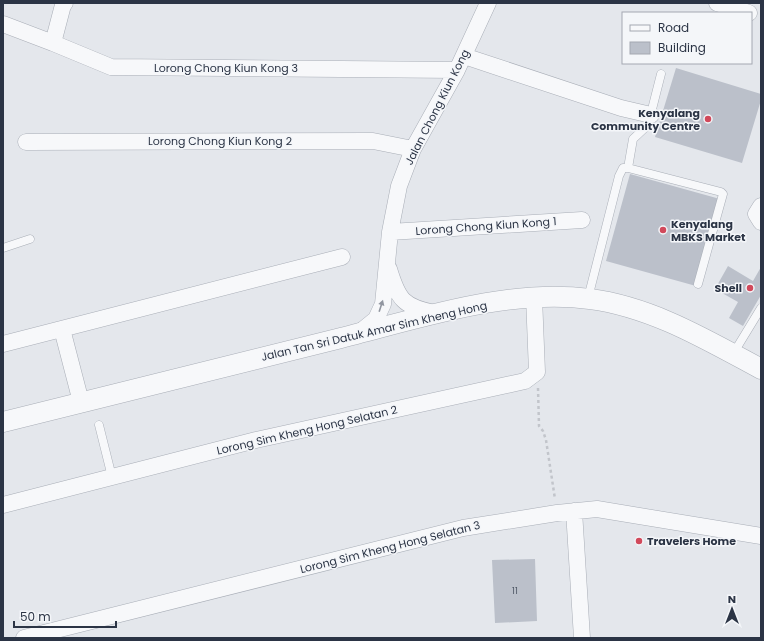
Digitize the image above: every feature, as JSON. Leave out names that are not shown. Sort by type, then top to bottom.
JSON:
[{"type":"street","points":[[53,42],[63,4],[65,3]]},
{"type":"street","name":"Jalan Chong Kiun Kong","points":[[356,334],[376,319],[383,304],[390,232],[399,186],[413,149],[457,70],[488,3]]},
{"type":"street","points":[[717,3],[747,12]]},
{"type":"street","name":"Lorong Chong Kiun Kong 3","points":[[3,24],[53,42],[111,67],[457,70]]},
{"type":"street","points":[[464,56],[621,108],[651,115]]},
{"type":"street","name":"Lorong Chong Kiun Kong 2","points":[[26,142],[373,141],[413,149]]},
{"type":"street","points":[[761,206],[756,214],[761,222]]},
{"type":"street","name":"Lorong Chong Kiun Kong 1","points":[[390,232],[582,220]]},
{"type":"street","points":[[3,344],[342,258]]},
{"type":"street","name":"Jalan Chong Kiun Kong","points":[[386,262],[395,288],[405,303],[419,310],[439,314]]},
{"type":"street","points":[[534,297],[537,372]]},
{"type":"street","name":"Jalan Tan Sri Datuk Amar Sim Kheng Hong","points":[[3,422],[439,314],[495,302],[534,297],[588,298],[611,302],[654,316],[697,334],[761,370]]},
{"type":"street","points":[[62,329],[81,402]]},
{"type":"street","name":"Lorong Sim Kheng Hong Selatan 2","points":[[3,505],[256,440],[525,381],[537,372]]},
{"type":"street","name":"Lorong Sim Kheng Hong Selatan 3","points":[[24,638],[463,528],[557,513],[597,509],[761,536]]},
{"type":"street","points":[[574,511],[582,638]]},
{"type":"lane","points":[[628,168],[633,139],[648,125],[661,74]]},
{"type":"lane","points":[[588,298],[619,176],[623,168],[721,192],[723,194],[698,284]]},
{"type":"lane","points":[[3,248],[30,240]]},
{"type":"lane","points":[[733,354],[761,308]]},
{"type":"lane","points":[[99,425],[112,477]]},
{"type":"path","points":[[537,372],[539,426],[544,431],[546,440],[557,513]]},
{"type":"building","name":"Kenyalang Community Centre","points":[[676,68],[761,94],[761,100],[742,163],[655,137]]},
{"type":"building","name":"Kenyalang MBKS Market","points":[[630,174],[720,199],[696,286],[606,261]]},
{"type":"building","points":[[728,266],[753,281],[761,267],[761,295],[743,326],[729,318],[738,302],[715,289]]},
{"type":"building","points":[[535,559],[537,621],[495,623],[492,560]]},
{"type":"place","name":"Kenyalang Community Centre","points":[[708,119]]},
{"type":"place","name":"Kenyalang MBKS Market","points":[[663,230]]},
{"type":"place","name":"Shell","points":[[750,288]]},
{"type":"place","name":"Travelers Home","points":[[639,541]]}]
